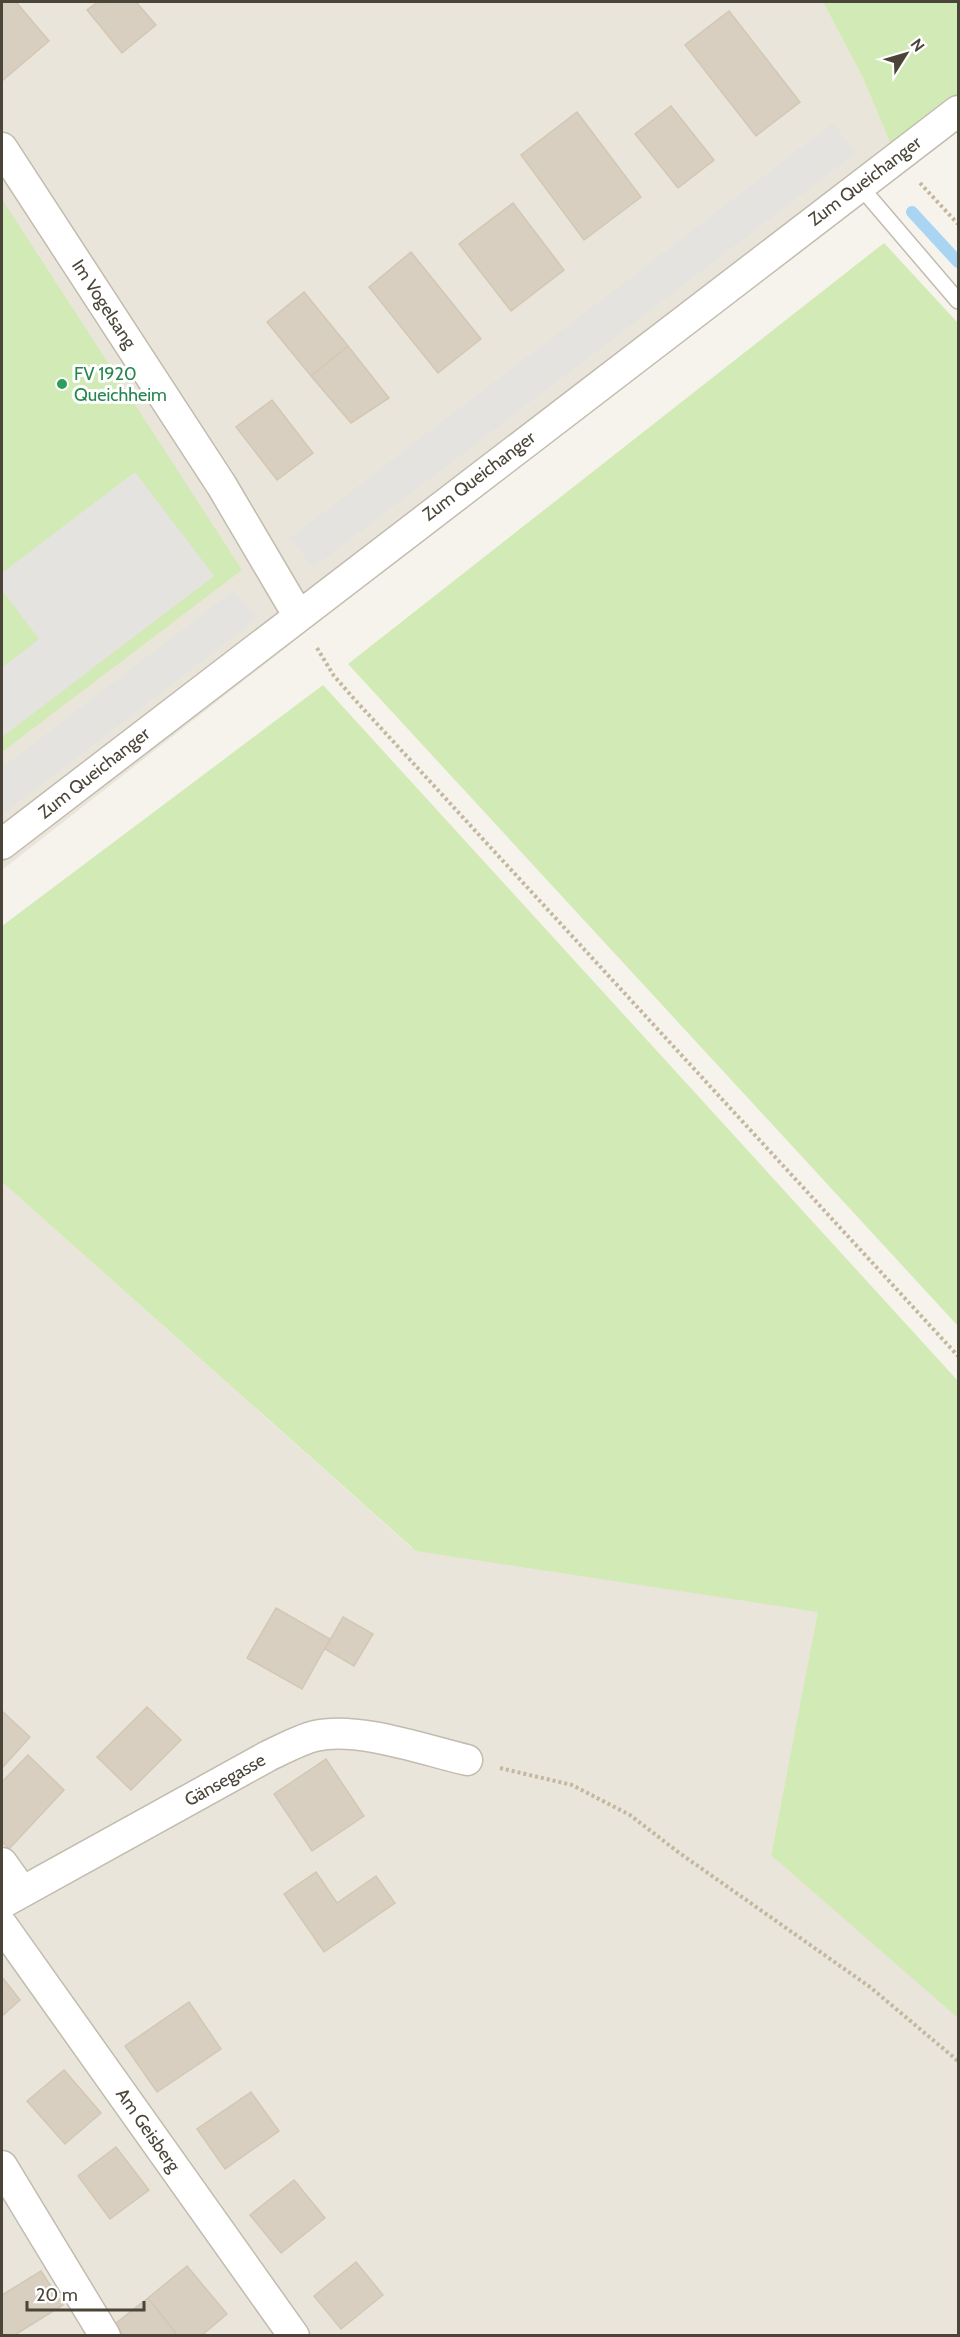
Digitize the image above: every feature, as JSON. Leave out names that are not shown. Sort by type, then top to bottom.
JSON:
[{"type":"street","name":"Zum Queichanger","points":[[2,844],[958,111]]},
{"type":"street","name":"Im Vogelsang","points":[[2,148],[222,486],[298,615]]},
{"type":"street","name":"Gänsegasse","points":[[12,1897],[268,1756],[314,1736],[332,1733],[375,1738],[467,1760]]},
{"type":"street","points":[[2,1863],[12,1897]]},
{"type":"street","name":"Am Geisberg","points":[[2,1925],[294,2336]]},
{"type":"street","points":[[2,2166],[105,2336]]},
{"type":"lane","points":[[859,185],[958,301]]},
{"type":"path","points":[[896,157],[958,224]]},
{"type":"path","points":[[298,615],[334,676],[356,701],[958,1356]]},
{"type":"path","points":[[467,1760],[572,1785],[630,1815],[678,1852],[870,1987],[958,2061]]},
{"type":"shaded area","points":[[2,2],[823,2],[863,78],[896,157],[403,556],[2,870]]},
{"type":"shaded area","points":[[833,123],[856,153],[313,568],[290,538]]},
{"type":"shaded area","points":[[135,472],[214,576],[2,737],[2,668],[39,639],[2,590],[2,573]]},
{"type":"shaded area","points":[[234,590],[257,619],[2,815],[2,768]]},
{"type":"shaded area","points":[[2,1182],[412,1548],[819,1611],[771,1854],[958,2017],[958,2335],[2,2335]]},
{"type":"green space","points":[[823,2],[958,2],[958,111],[896,157],[863,78]]},
{"type":"green space","name":"FV 1920 Queichheim","points":[[2,199],[242,570],[2,752]]},
{"type":"green space","points":[[884,243],[958,323],[958,1326],[348,664]]},
{"type":"green space","points":[[323,685],[958,1381],[958,2018],[771,1855],[818,1612],[416,1551],[2,1182],[2,926]]},
{"type":"building","points":[[2,2],[16,2],[49,41],[2,81]]},
{"type":"building","points":[[98,2],[136,2],[156,25],[122,53],[87,10]]},
{"type":"building","points":[[729,11],[800,102],[756,136],[685,45]]},
{"type":"building","points":[[671,106],[714,160],[678,188],[635,134]]},
{"type":"building","points":[[577,112],[641,197],[584,240],[521,155]]},
{"type":"building","points":[[513,203],[564,270],[511,311],[459,244]]},
{"type":"building","points":[[411,252],[481,339],[438,373],[369,287]]},
{"type":"building","points":[[304,292],[348,346],[311,376],[267,322]]},
{"type":"building","points":[[348,346],[389,398],[351,423],[311,376]]},
{"type":"building","points":[[272,400],[313,453],[277,480],[236,427]]},
{"type":"building","points":[[276,1608],[330,1639],[302,1689],[247,1658]]},
{"type":"building","points":[[343,1617],[373,1634],[354,1666],[325,1649]]},
{"type":"building","points":[[147,1707],[181,1740],[131,1790],[97,1757]]},
{"type":"building","points":[[2,1711],[30,1737],[2,1768]]},
{"type":"building","points":[[28,1755],[64,1790],[9,1849],[2,1842],[2,1782]]},
{"type":"building","points":[[326,1759],[364,1816],[312,1851],[274,1794]]},
{"type":"building","points":[[316,1872],[337,1903],[376,1876],[395,1903],[324,1952],[284,1894]]},
{"type":"building","points":[[2,1977],[20,2000],[2,2016]]},
{"type":"building","points":[[189,2002],[221,2049],[157,2092],[125,2046]]},
{"type":"building","points":[[64,2070],[101,2113],[65,2144],[27,2101]]},
{"type":"building","points":[[251,2092],[279,2131],[225,2169],[197,2129]]},
{"type":"building","points":[[116,2147],[149,2190],[110,2219],[78,2176]]},
{"type":"building","points":[[294,2180],[325,2218],[281,2253],[250,2215]]},
{"type":"building","points":[[356,2262],[383,2295],[341,2329],[314,2296]]},
{"type":"building","points":[[187,2266],[227,2314],[201,2336],[178,2336],[148,2298]]},
{"type":"building","points":[[41,2271],[63,2305],[13,2336],[2,2336],[2,2295]]},
{"type":"building","points":[[148,2298],[178,2336],[124,2336],[115,2324]]},
{"type":"waterway","points":[[912,212],[958,262]]},
{"type":"place","name":"FV 1920 Queichheim","points":[[62,384]]}]
